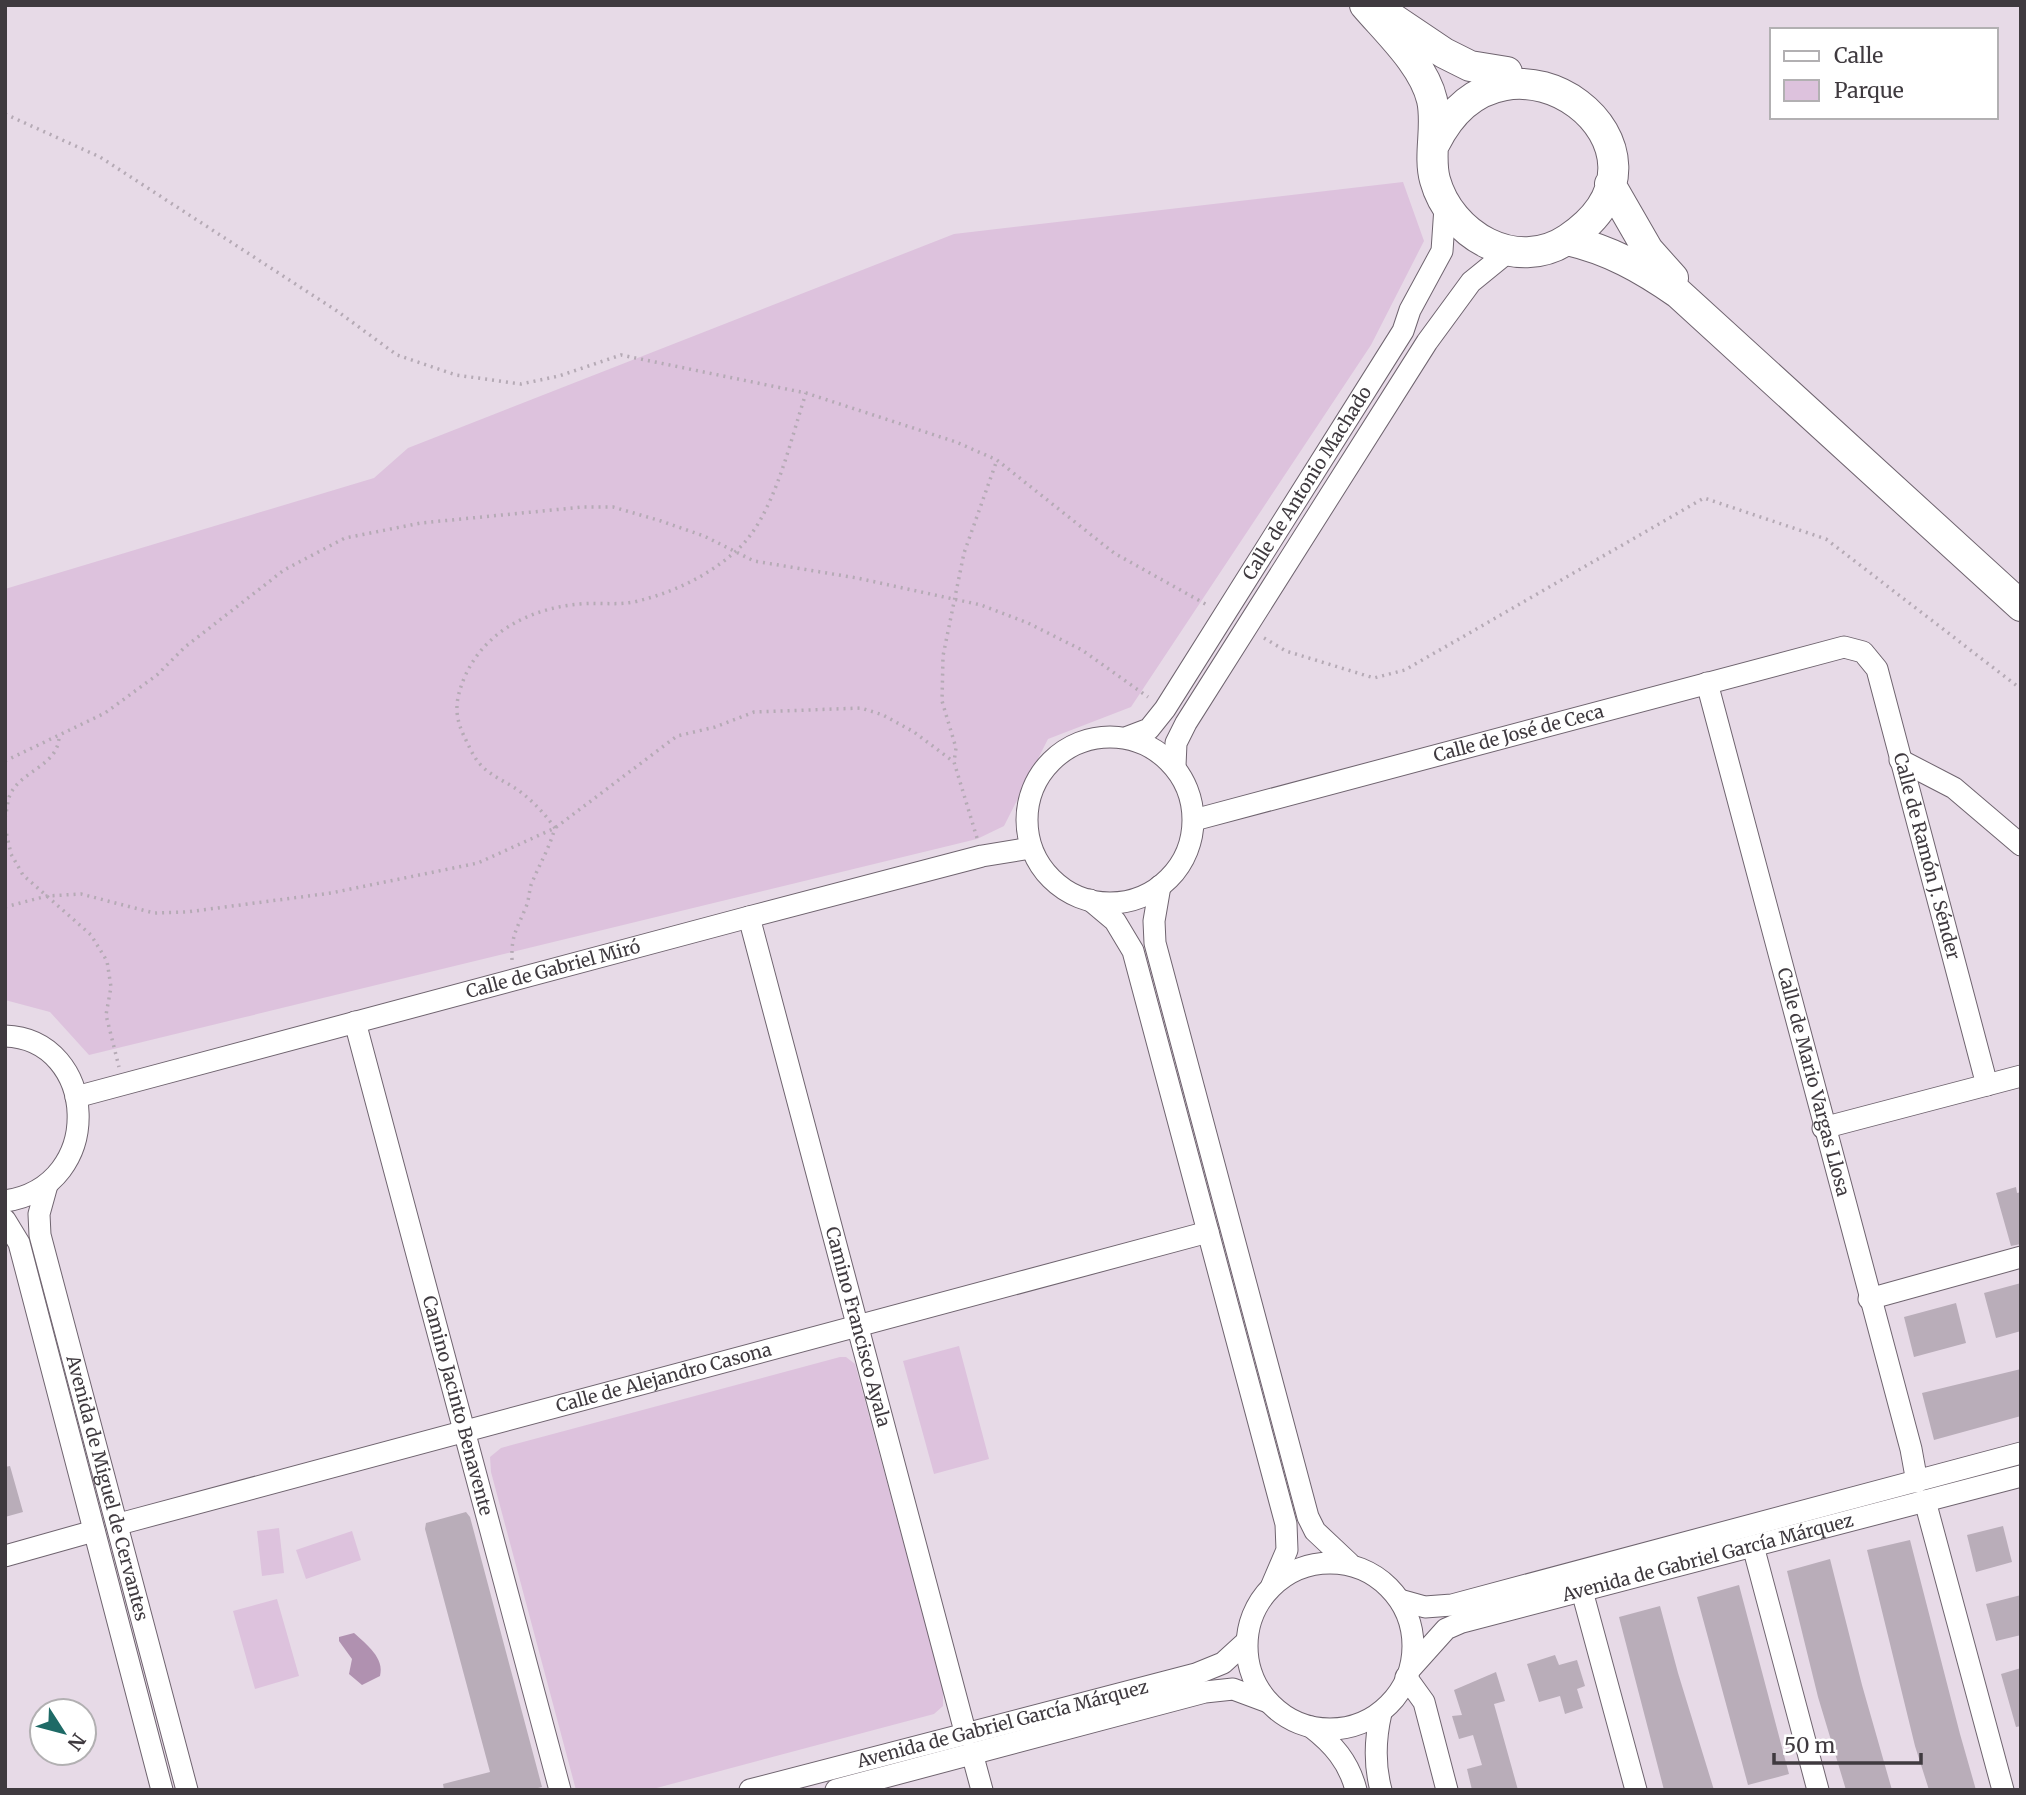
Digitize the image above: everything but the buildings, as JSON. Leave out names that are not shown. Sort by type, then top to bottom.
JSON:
[{"type":"main road","points":[[1365,5],[1404,51],[1432,99],[1434,177],[1445,207],[1472,237],[1509,251],[1541,250],[1567,240],[1593,218],[1610,184],[1612,146],[1600,115],[1573,86],[1543,74],[1511,72],[1461,62],[1415,35],[1374,5]]},
{"type":"main road","points":[[1435,143],[1446,114],[1468,90],[1486,79],[1511,72]]},
{"type":"main road","points":[[1610,184],[1648,250],[1719,327],[2021,606]]},
{"type":"main road","points":[[1567,240],[1602,249],[1641,267],[1719,327]]},
{"type":"street","name":"Calle de Antonio Machado","points":[[1128,737],[1149,729],[1165,709],[1403,331],[1410,310],[1442,251],[1445,207]]},
{"type":"street","name":"Calle de Antonio Machado","points":[[1175,766],[1176,743],[1186,723],[1427,342],[1471,282],[1509,251]]},
{"type":"street","name":"Calle de José de Ceca","points":[[1194,820],[1844,647]]},
{"type":"street","name":"Calle de Ramón J. Sénder","points":[[1844,647],[1863,652],[1877,669],[1987,1085]]},
{"type":"street","name":"Calle de Mario Vargas Llosa","points":[[1707,683],[1868,1299],[2003,1790]]},
{"type":"street","points":[[1097,737],[1128,737],[1148,744],[1175,766],[1184,781],[1194,820],[1191,842],[1174,873],[1160,886],[1135,900],[1107,904],[1070,894],[1047,876],[1031,848],[1026,816],[1035,782],[1052,759],[1079,741],[1097,737]]},
{"type":"street","points":[[1900,760],[1954,788],[2021,845]]},
{"type":"street","name":"Calle de Gabriel Miró","points":[[76,1097],[982,856],[1031,848]]},
{"type":"street","points":[[1090,900],[1115,921],[1133,951],[1286,1524],[1287,1550],[1272,1585],[1255,1608],[1247,1642],[1251,1674],[1268,1702],[1290,1720],[1327,1730],[1356,1726],[1381,1713],[1395,1699],[1409,1672],[1414,1642],[1400,1600],[1391,1587],[1368,1571],[1349,1563],[1315,1531],[1308,1517],[1155,943],[1156,899],[1160,886]]},
{"type":"street","name":"Camino Francisco Ayala","points":[[749,917],[982,1790]]},
{"type":"street","name":"Camino Jacinto Benavente","points":[[355,1022],[560,1790]]},
{"type":"street","points":[[5,1036],[34,1043],[56,1059],[71,1079],[80,1114],[77,1140],[61,1172],[47,1185],[22,1198],[5,1200]]},
{"type":"street","points":[[1824,1128],[2021,1076]]},
{"type":"street","name":"Avenida de Miguel de Cervantes","points":[[47,1185],[39,1214],[40,1235],[119,1524],[187,1790]]},
{"type":"street","name":"Avenida de Miguel de Cervantes","points":[[5,1220],[19,1243],[162,1790]]},
{"type":"street","name":"Calle de Alejandro Casona","points":[[119,1524],[1208,1232]]},
{"type":"street","points":[[1868,1299],[2021,1257]]},
{"type":"street","name":"Avenida de Gabriel García Márquez","points":[[1409,1672],[1446,1629],[1753,1546],[1921,1491],[2021,1453]]},
{"type":"street","name":"Avenida de Gabriel García Márquez","points":[[1400,1600],[1425,1607],[1452,1605],[1921,1491],[2021,1476]]},
{"type":"street","points":[[5,1556],[94,1531]]},
{"type":"street","points":[[1753,1546],[1818,1790]]},
{"type":"street","points":[[1272,1585],[1299,1568],[1318,1562],[1349,1563]]},
{"type":"street","points":[[1582,1591],[1636,1790]]},
{"type":"street","name":"Avenida de Gabriel García Márquez","points":[[836,1790],[969,1744],[1196,1674],[1223,1662],[1247,1642]]},
{"type":"street","points":[[1409,1672],[1424,1702],[1447,1790]]},
{"type":"street","name":"Avenida de Gabriel García Márquez","points":[[750,1790],[1205,1692],[1233,1689],[1268,1702]]},
{"type":"street","points":[[1381,1713],[1376,1745],[1381,1790]]},
{"type":"street","points":[[1309,1726],[1331,1742],[1342,1757],[1356,1790]]},
{"type":"path","points":[[5,114],[100,157],[337,311],[397,355],[456,374],[521,384],[559,376],[621,355],[806,393],[956,442],[996,460],[1114,553],[1224,614]]},
{"type":"path","points":[[555,828],[539,807],[478,762],[454,710],[470,665],[496,634],[514,621],[581,604],[615,606],[640,600],[681,587],[736,552],[753,535],[764,513],[806,393]]},
{"type":"path","points":[[982,856],[954,762],[956,748],[942,701],[943,656],[964,553],[996,460]]},
{"type":"path","points":[[1246,628],[1286,651],[1374,678],[1405,670],[1704,498],[1826,539],[2021,689]]},
{"type":"path","points":[[5,761],[105,713],[157,675],[185,647],[284,569],[345,538],[421,523],[557,509],[613,508],[693,532],[754,561],[954,598],[1028,623],[1082,650],[1165,709]]},
{"type":"path","points":[[5,907],[47,896],[81,894],[154,913],[280,901],[478,863],[555,828],[677,736],[715,727],[754,712],[861,708],[883,715],[914,733],[954,762]]},
{"type":"path","points":[[5,818],[10,794],[49,759],[58,748],[59,737]]},
{"type":"path","points":[[5,827],[11,854],[23,875],[91,935],[107,961],[111,986],[106,1015],[118,1066]]},
{"type":"path","points":[[512,963],[511,943],[515,925],[526,907],[531,886],[550,846],[555,828]]},
{"type":"green space","points":[[1403,182],[1424,241],[1371,345],[1131,707],[1048,739],[1004,826],[977,839],[89,1055],[50,1012],[5,1000],[5,589],[374,478],[408,448],[954,234]]},
{"type":"green space","points":[[959,1346],[989,1459],[934,1474],[903,1361]]},
{"type":"green space","points":[[846,1357],[855,1364],[943,1689],[943,1706],[934,1714],[649,1790],[576,1790],[491,1472],[490,1457],[501,1448]]},
{"type":"green space","points":[[279,1528],[284,1573],[262,1576],[257,1531]]},
{"type":"green space","points":[[352,1531],[361,1560],[306,1579],[296,1550]]},
{"type":"green space","points":[[277,1599],[299,1676],[255,1689],[233,1611]]},
{"type":"shaded area","points":[[354,1633],[377,1657],[381,1669],[380,1676],[362,1685],[349,1674],[352,1659],[339,1641],[339,1637]]}]
